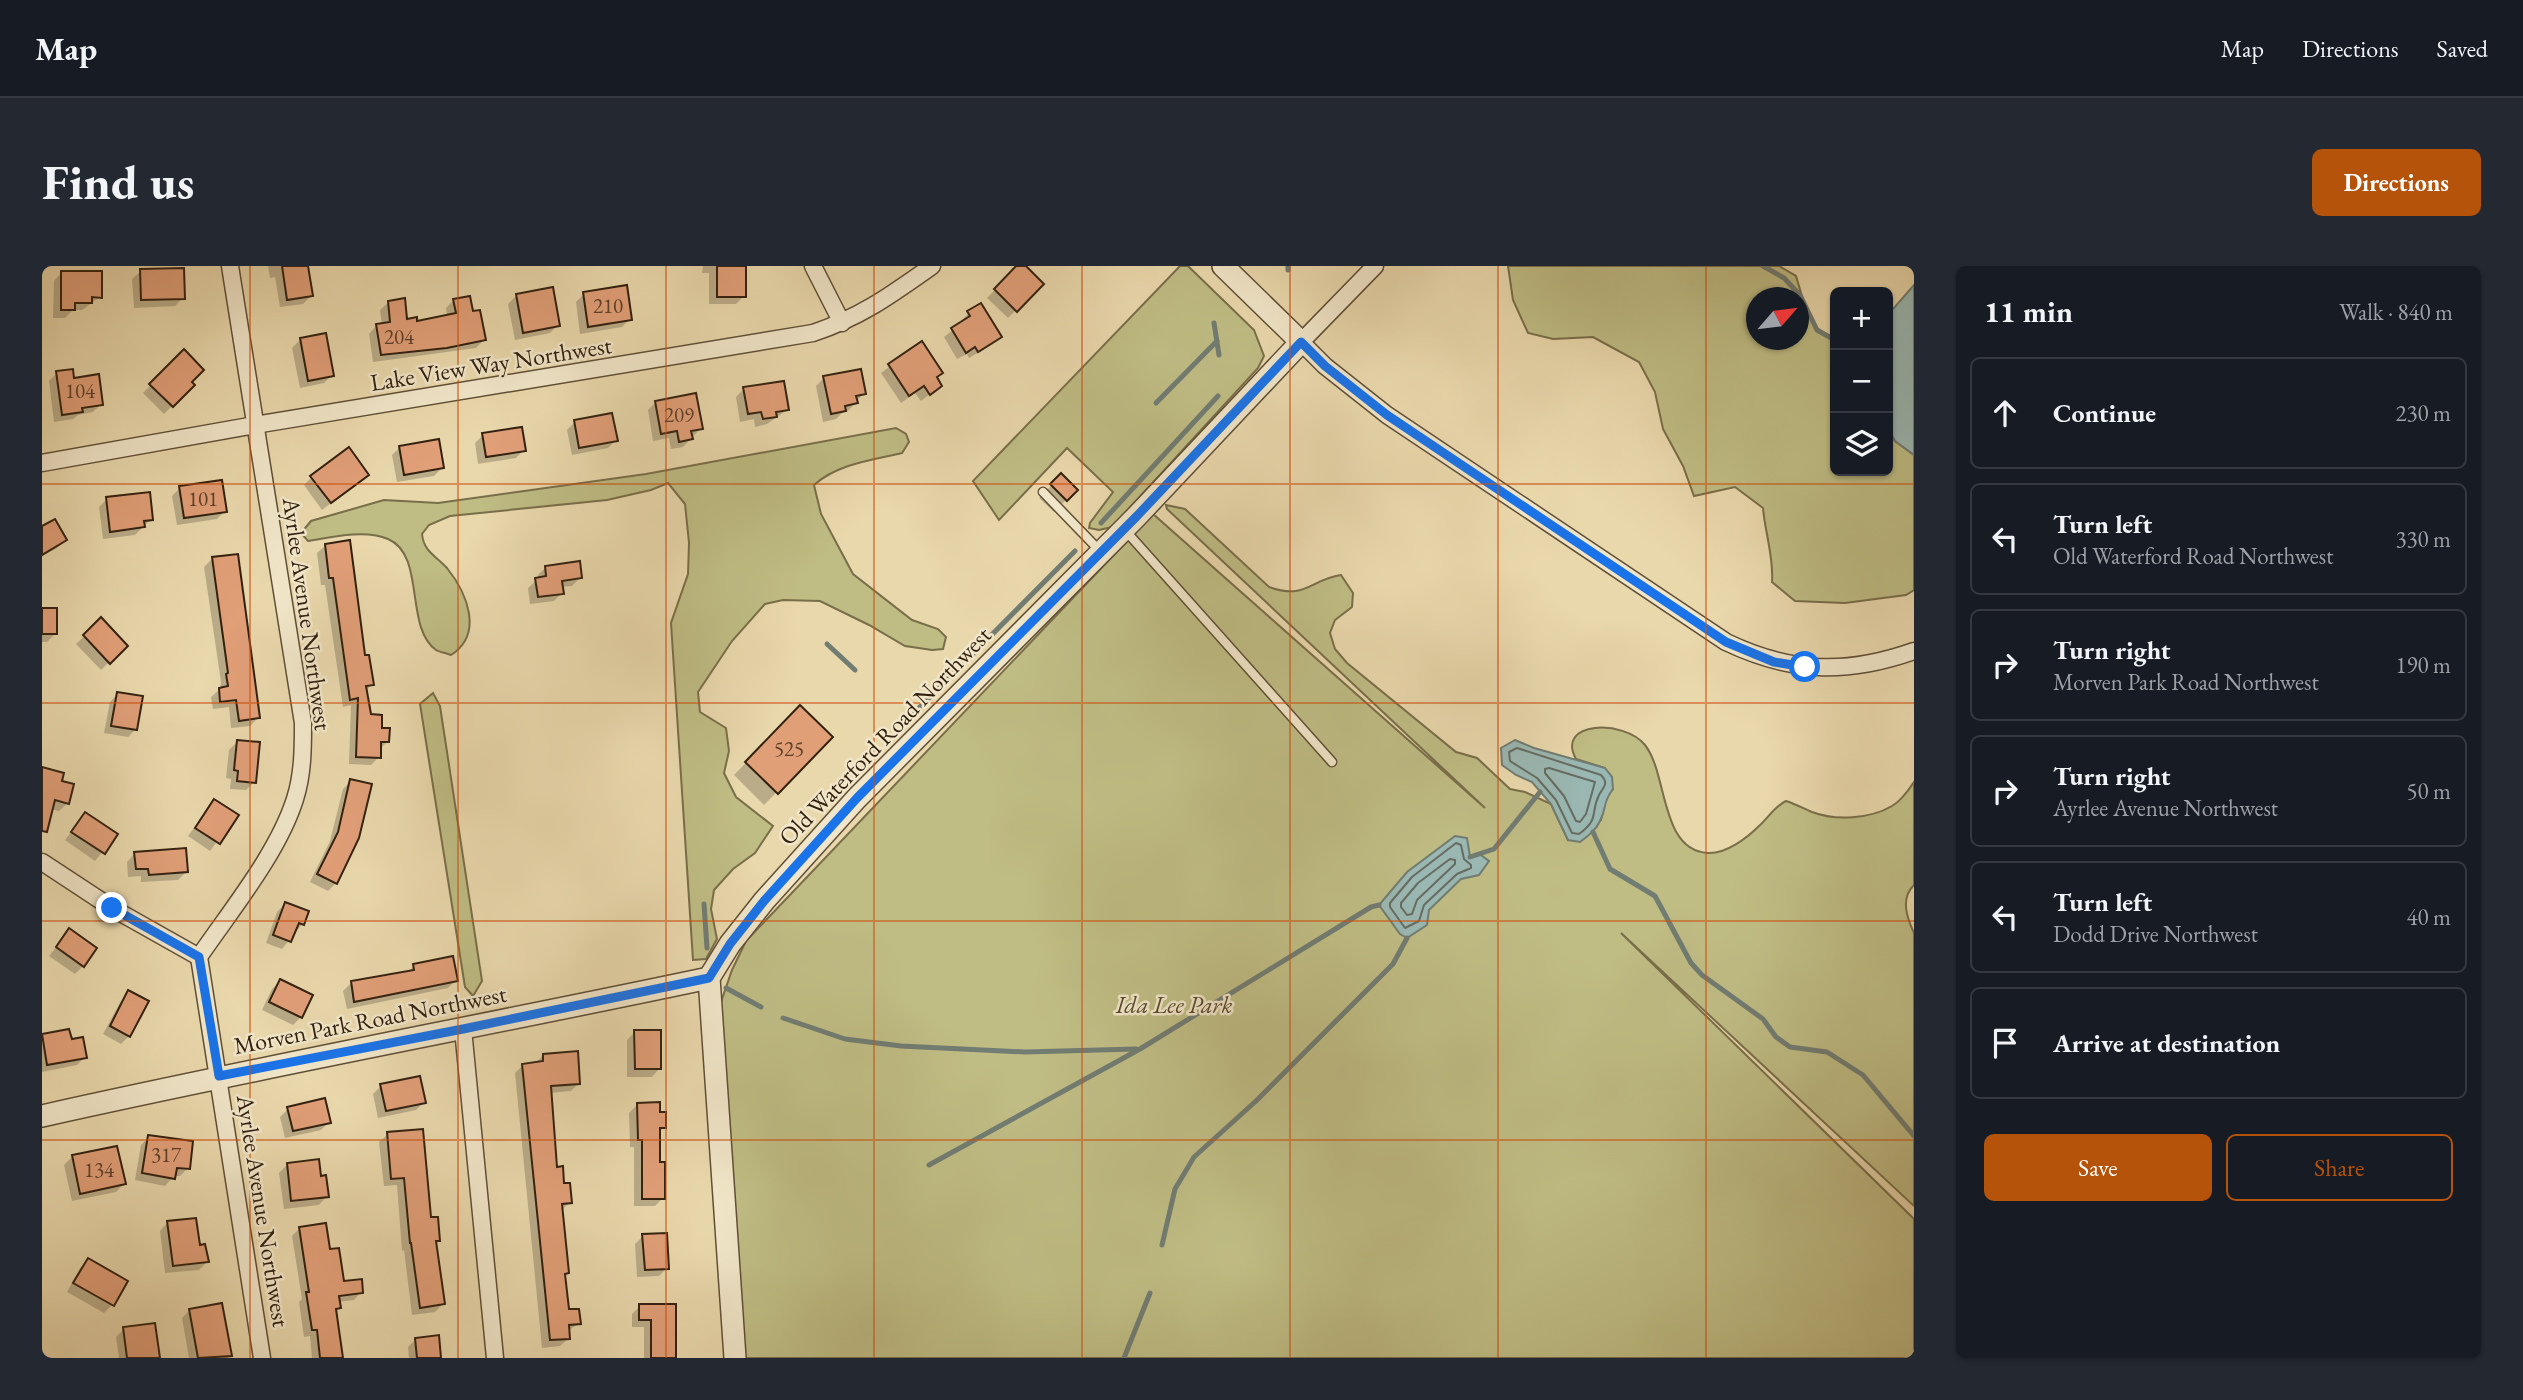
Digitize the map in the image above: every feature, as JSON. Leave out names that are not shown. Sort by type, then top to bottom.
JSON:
[{"type":"street","name":"Ayrlee Avenue Northwest","points":[[230,266],[303,723],[303,759],[296,798],[282,830],[262,865],[199,957],[262,1358]]},
{"type":"street","points":[[813,266],[842,323]]},
{"type":"street","name":"Lake View Way Northwest","points":[[42,463],[813,332],[842,323],[870,309],[932,266]]},
{"type":"street","points":[[1223,266],[1325,366],[1387,415],[1726,642],[1774,662],[1805,667],[1840,668],[1870,664],[1914,651]]},
{"type":"street","name":"Old Waterford Road Northwest","points":[[709,978],[730,944],[764,901],[857,798],[1124,529],[1375,266]]},
{"type":"street","points":[[42,862],[112,908],[199,957]]},
{"type":"street","points":[[709,978],[735,1358]]},
{"type":"street","name":"Morven Park Road Northwest","points":[[42,1116],[219,1076],[709,978]]},
{"type":"street","points":[[463,1029],[495,1358]]},
{"type":"lane","points":[[1043,492],[1101,552]]},
{"type":"lane","points":[[1124,529],[1332,762]]},
{"type":"green space","points":[[1180,266],[1188,266],[1254,330],[1264,356],[1258,368],[1112,527],[1099,530],[1089,528],[1113,492],[1067,448],[999,520],[973,481]]},
{"type":"green space","points":[[1508,266],[1779,266],[1796,276],[1799,287],[1746,287],[1746,350],[1809,350],[1809,315],[1817,330],[1830,338],[1830,476],[1893,476],[1893,437],[1914,455],[1914,590],[1906,595],[1845,603],[1795,601],[1772,582],[1772,563],[1763,508],[1735,487],[1694,496],[1683,466],[1663,429],[1655,392],[1639,362],[1593,337],[1553,339],[1528,333],[1513,300]]},
{"type":"green space","points":[[896,428],[906,434],[909,442],[902,453],[844,467],[814,485],[821,514],[853,574],[912,620],[938,629],[946,637],[943,649],[905,646],[820,601],[783,600],[765,604],[732,641],[698,692],[700,712],[726,728],[729,751],[724,773],[736,797],[773,826],[755,853],[733,869],[714,890],[711,909],[717,939],[706,959],[693,960],[671,623],[688,574],[689,543],[685,504],[668,483],[651,490],[607,500],[450,516],[429,525],[422,534],[425,545],[454,578],[461,589],[469,613],[467,636],[451,655],[436,650],[426,639],[420,625],[407,560],[400,547],[379,536],[348,535],[308,541],[301,533],[311,521],[384,500],[438,503],[646,474]]},
{"type":"green space","name":"Ida Lee Park","points":[[1166,505],[1185,509],[1269,587],[1300,590],[1341,575],[1353,593],[1352,607],[1335,620],[1330,633],[1335,649],[1347,663],[1456,752],[1477,758],[1510,789],[1525,792],[1551,804],[1568,840],[1601,820],[1605,798],[1613,789],[1605,768],[1576,759],[1572,746],[1575,737],[1583,731],[1595,728],[1622,731],[1645,745],[1658,774],[1673,826],[1681,839],[1692,849],[1708,853],[1722,851],[1742,840],[1786,801],[1831,817],[1863,816],[1895,804],[1914,782],[1914,885],[1906,902],[1907,915],[1914,933],[1914,1206],[1621,933],[1914,1219],[1914,1358],[744,1358],[721,1002],[746,941],[1153,514],[1485,808],[1167,509]]},
{"type":"green space","points":[[433,693],[440,706],[482,981],[473,996],[465,987],[420,704]]},
{"type":"water","points":[[1914,285],[1914,455],[1893,437],[1894,308]]},
{"type":"water","points":[[1515,740],[1605,768],[1612,777],[1613,789],[1607,798],[1600,821],[1580,842],[1568,840],[1551,804],[1532,782],[1502,765],[1501,748]]},
{"type":"water","points":[[1455,836],[1467,838],[1470,857],[1478,853],[1489,861],[1479,875],[1461,879],[1429,910],[1427,925],[1407,938],[1400,934],[1379,905],[1407,872]]},
{"type":"building","points":[[282,266],[308,266],[313,296],[287,300]]},
{"type":"building","points":[[717,266],[746,266],[746,297],[717,297]]},
{"type":"building","points":[[1016,266],[1026,266],[1044,284],[1017,312],[994,289]]},
{"type":"building","points":[[184,268],[185,299],[141,300],[140,269]]},
{"type":"building","points":[[61,271],[102,271],[102,298],[92,297],[92,303],[75,303],[75,310],[61,310]]},
{"type":"building","points":[[627,285],[632,320],[588,327],[583,292]]},
{"type":"building","points":[[553,287],[560,326],[523,333],[516,294]]},
{"type":"building","points":[[470,296],[473,311],[480,310],[486,340],[447,348],[381,355],[376,324],[390,322],[388,301],[405,298],[407,319],[417,317],[417,321],[456,313],[453,299]]},
{"type":"building","points":[[981,303],[1002,337],[978,352],[975,347],[966,353],[951,328],[970,316],[967,311]]},
{"type":"building","points":[[326,333],[334,376],[308,381],[300,338]]},
{"type":"building","points":[[922,341],[943,373],[937,377],[942,386],[930,395],[924,386],[909,396],[888,364]]},
{"type":"building","points":[[184,349],[204,370],[192,382],[195,385],[173,407],[149,384]]},
{"type":"building","points":[[73,369],[74,378],[99,374],[103,405],[62,415],[56,371]]},
{"type":"building","points":[[861,369],[866,394],[856,396],[858,403],[845,406],[846,411],[831,414],[823,376]]},
{"type":"building","points":[[784,381],[789,410],[776,412],[777,417],[763,419],[761,412],[748,414],[743,387]]},
{"type":"building","points":[[696,393],[703,429],[691,431],[693,439],[679,442],[677,431],[661,434],[655,401]]},
{"type":"building","points":[[612,413],[618,441],[579,448],[574,420]]},
{"type":"building","points":[[522,427],[526,451],[486,457],[482,433]]},
{"type":"building","points":[[439,439],[444,468],[404,475],[399,446]]},
{"type":"building","points":[[349,447],[369,475],[331,503],[310,476]]},
{"type":"building","points":[[1061,473],[1078,490],[1067,501],[1050,484]]},
{"type":"building","points":[[222,480],[227,512],[184,518],[179,486]]},
{"type":"building","points":[[150,492],[153,520],[144,521],[145,527],[110,532],[106,497]]},
{"type":"building","points":[[55,519],[67,540],[42,555],[42,526]]},
{"type":"building","points":[[350,540],[365,655],[369,655],[374,685],[366,686],[371,714],[382,715],[382,728],[390,728],[389,742],[381,742],[381,758],[356,757],[358,698],[350,700],[333,578],[329,578],[325,544]]},
{"type":"building","points":[[238,554],[260,718],[239,721],[236,700],[220,702],[219,688],[228,686],[228,673],[212,557]]},
{"type":"building","points":[[580,561],[582,578],[562,581],[564,594],[538,597],[535,578],[546,576],[545,566]]},
{"type":"building","points":[[42,608],[57,608],[57,634],[42,634]]},
{"type":"building","points":[[101,617],[128,646],[110,664],[83,635]]},
{"type":"building","points":[[117,692],[143,696],[137,730],[111,726]]},
{"type":"building","points":[[800,705],[833,737],[778,794],[745,762]]},
{"type":"building","points":[[237,740],[260,742],[256,783],[237,781],[238,771],[234,770]]},
{"type":"building","points":[[42,767],[64,773],[62,781],[74,784],[69,804],[55,800],[47,832],[42,831]]},
{"type":"building","points":[[350,779],[372,784],[359,838],[337,884],[317,874],[338,832]]},
{"type":"building","points":[[214,799],[239,815],[220,844],[195,828]]},
{"type":"building","points":[[85,812],[118,834],[105,854],[71,832]]},
{"type":"building","points":[[186,848],[188,872],[149,875],[148,869],[136,869],[134,852]]},
{"type":"building","points":[[285,902],[309,911],[304,925],[299,923],[291,942],[273,935]]},
{"type":"building","points":[[69,928],[97,948],[84,967],[56,947]]},
{"type":"building","points":[[453,956],[458,981],[354,1002],[351,981],[414,970],[413,964]]},
{"type":"building","points":[[280,979],[313,995],[302,1018],[269,1002]]},
{"type":"building","points":[[128,990],[149,1001],[130,1037],[110,1026]]},
{"type":"building","points":[[69,1029],[72,1039],[83,1037],[87,1058],[47,1065],[42,1034]]},
{"type":"building","points":[[634,1030],[661,1030],[661,1069],[635,1069]]},
{"type":"building","points":[[578,1051],[580,1084],[551,1086],[557,1167],[563,1166],[564,1183],[570,1183],[572,1203],[562,1204],[569,1273],[565,1274],[569,1309],[579,1309],[581,1324],[569,1325],[570,1339],[550,1340],[522,1064],[543,1061],[543,1054]]},
{"type":"building","points":[[420,1076],[426,1103],[386,1111],[380,1084]]},
{"type":"building","points":[[325,1098],[331,1123],[293,1131],[287,1107]]},
{"type":"building","points":[[660,1102],[660,1112],[666,1112],[666,1128],[660,1128],[660,1162],[665,1162],[665,1199],[642,1199],[642,1140],[638,1140],[637,1103]]},
{"type":"building","points":[[423,1129],[431,1217],[438,1217],[440,1241],[436,1241],[445,1304],[420,1308],[404,1178],[391,1179],[387,1132]]},
{"type":"building","points":[[148,1135],[193,1141],[190,1169],[177,1168],[175,1179],[142,1173]]},
{"type":"building","points":[[117,1146],[126,1184],[80,1194],[72,1155]]},
{"type":"building","points":[[319,1159],[321,1176],[326,1175],[329,1197],[291,1201],[287,1163]]},
{"type":"building","points":[[196,1218],[200,1245],[205,1244],[209,1262],[173,1266],[167,1221]]},
{"type":"building","points":[[326,1223],[330,1249],[339,1248],[344,1281],[362,1279],[363,1293],[339,1296],[341,1308],[336,1309],[343,1358],[320,1358],[317,1330],[312,1330],[306,1292],[309,1292],[299,1227]]},
{"type":"building","points":[[667,1233],[669,1269],[645,1270],[642,1234]]},
{"type":"building","points":[[88,1258],[128,1281],[114,1306],[73,1283]]},
{"type":"building","points":[[222,1303],[232,1356],[198,1358],[189,1309]]},
{"type":"building","points":[[639,1304],[676,1304],[676,1358],[651,1358],[651,1320],[639,1320]]},
{"type":"building","points":[[155,1323],[160,1358],[127,1358],[123,1327]]},
{"type":"building","points":[[439,1335],[441,1358],[417,1358],[415,1338]]},
{"type":"waterway","points":[[1763,266],[1784,278],[1800,295],[1817,330],[1830,337]]},
{"type":"waterway","points":[[1214,323],[1219,355]]},
{"type":"waterway","points":[[1156,403],[1217,341]]},
{"type":"waterway","points":[[1101,523],[1218,396]]},
{"type":"waterway","points":[[915,712],[1075,551]]},
{"type":"waterway","points":[[827,644],[855,670]]},
{"type":"waterway","points":[[1470,857],[1494,849],[1540,792]]},
{"type":"waterway","points":[[1593,832],[1610,869],[1655,896],[1691,963],[1702,975],[1763,1019],[1776,1037],[1790,1047],[1827,1052],[1863,1075],[1914,1136]]},
{"type":"waterway","points":[[704,904],[707,948]]},
{"type":"waterway","points":[[929,1165],[1140,1049],[1371,907],[1379,905]]},
{"type":"waterway","points":[[1162,1245],[1175,1189],[1194,1157],[1256,1101],[1393,964],[1407,938]]},
{"type":"waterway","points":[[726,988],[761,1007]]},
{"type":"waterway","points":[[783,1018],[845,1039],[901,1046],[1025,1052],[1136,1049]]},
{"type":"waterway","points":[[1124,1358],[1150,1293]]},
{"type":"route","points":[[112,908],[199,957],[219,1076],[709,978],[730,944],[764,901],[857,798],[1137,516],[1301,342],[1325,366],[1387,415],[1726,642],[1774,662],[1805,667]]}]
